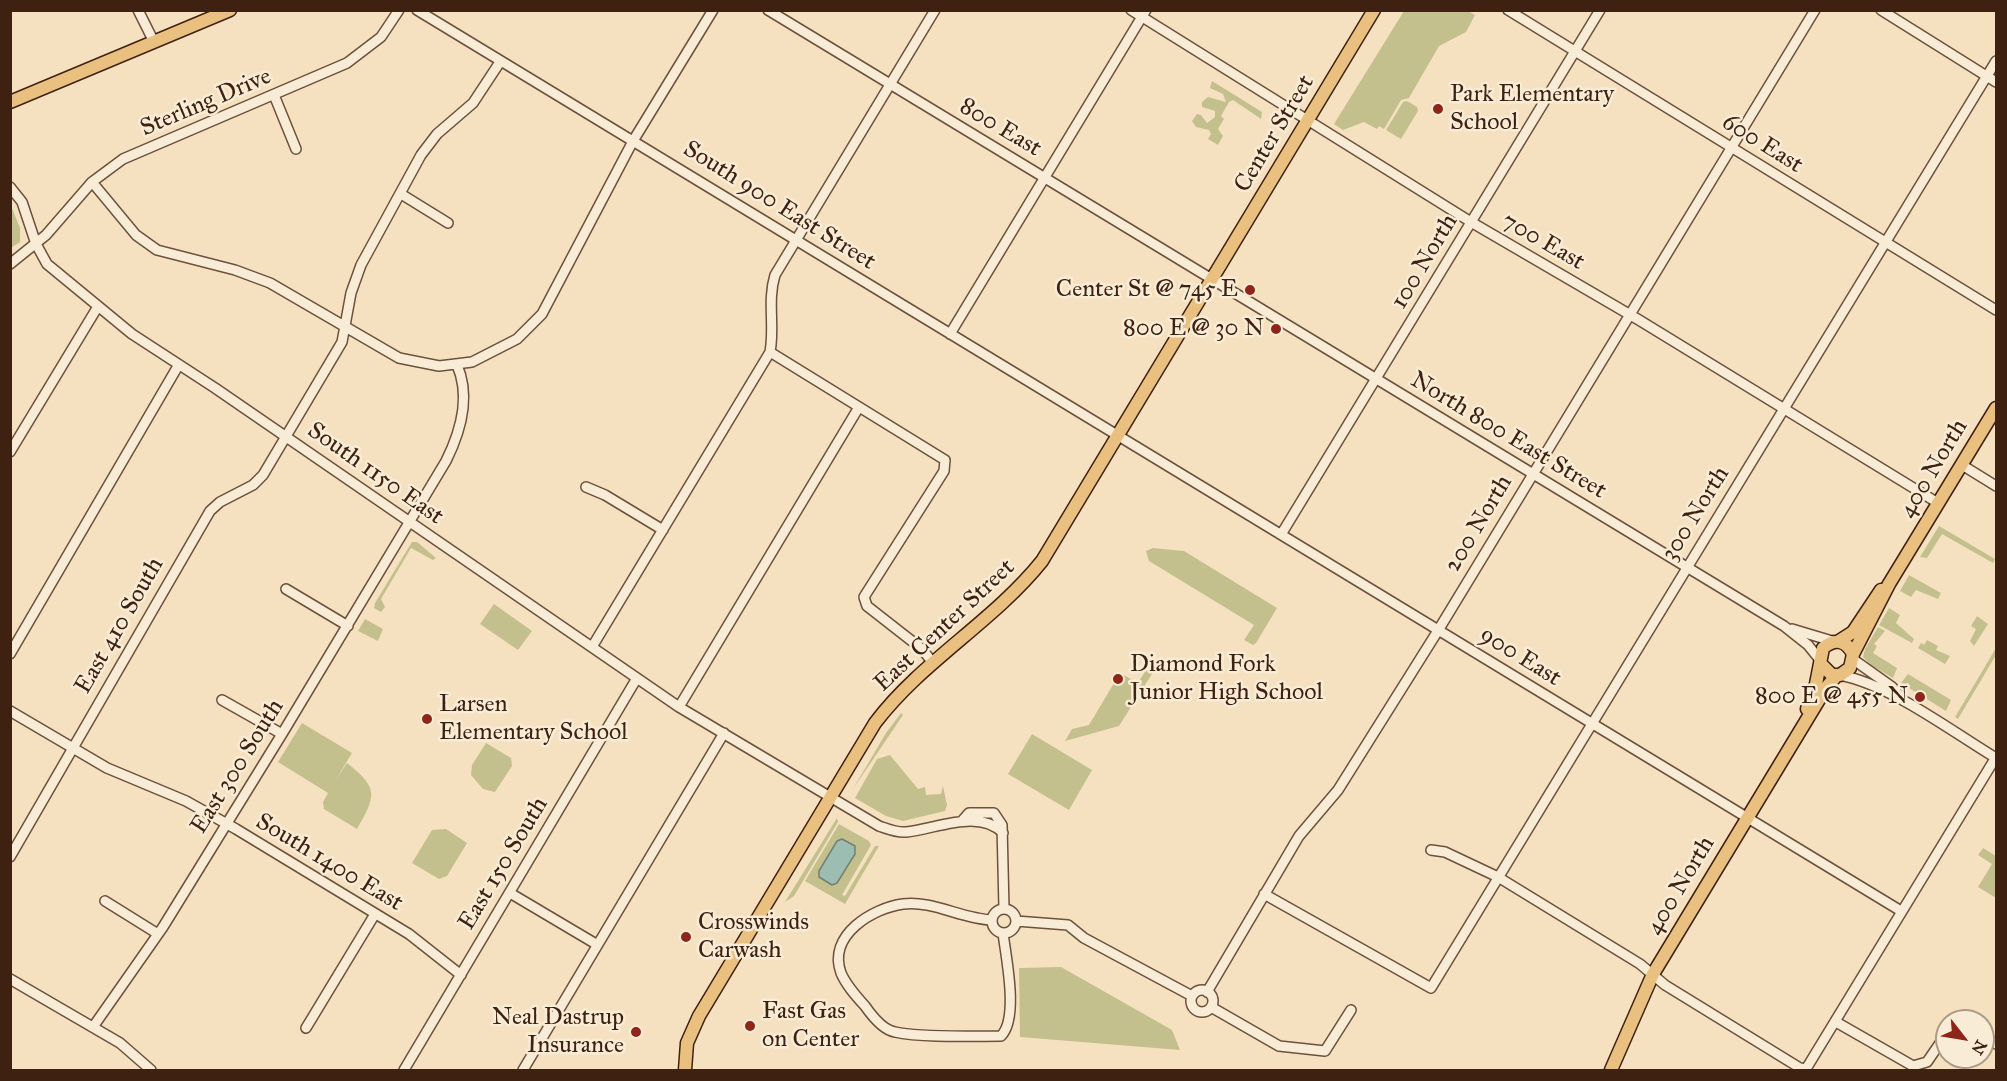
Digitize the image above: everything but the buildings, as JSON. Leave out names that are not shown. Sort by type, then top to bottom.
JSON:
[{"type":"main road","points":[[10,102],[230,10]]},
{"type":"main road","name":"Center Street","points":[[1211,279],[1374,10]]},
{"type":"main road","name":"East Center Street","points":[[685,1071],[687,1043],[699,1016],[884,711],[933,663],[1014,592],[1037,567],[1119,435],[1211,279]]},
{"type":"main road","name":"400 North","points":[[1889,584],[1996,408]]},
{"type":"main road","points":[[1800,730],[1814,693],[1823,648],[1853,632],[1880,591],[1889,584]]},
{"type":"main road","points":[[1800,730],[1826,688],[1850,668],[1853,657],[1889,584]]},
{"type":"main road","points":[[1836,641],[1847,645],[1853,657]]},
{"type":"main road","points":[[1820,662],[1828,673],[1839,675]]},
{"type":"main road","name":"400 North","points":[[1611,1071],[1653,974],[1800,730]]},
{"type":"street","points":[[138,10],[154,42]]},
{"type":"street","name":"Sterling Drive","points":[[10,264],[36,244],[92,183],[123,159],[231,111],[340,67],[362,54],[381,37],[399,10]]},
{"type":"street","name":"South 900 East Street","points":[[417,10],[1119,435]]},
{"type":"street","points":[[92,183],[136,235],[157,250],[255,277],[347,326],[399,358],[424,365],[457,365],[498,351],[534,324],[633,141],[713,10]]},
{"type":"street","name":"800 East","points":[[768,10],[1211,279]]},
{"type":"street","points":[[592,647],[770,352],[773,337],[770,305],[773,282],[934,10]]},
{"type":"street","name":"700 East","points":[[1131,10],[1144,14],[1471,222],[1629,314],[1938,503]]},
{"type":"street","name":"600 East","points":[[1508,10],[1996,309]]},
{"type":"street","name":"100 North","points":[[1282,533],[1600,10]]},
{"type":"street","name":"200 North","points":[[1207,992],[1299,836],[1338,790],[1439,629],[1815,10]]},
{"type":"street","points":[[1881,10],[1996,82]]},
{"type":"street","points":[[950,334],[1144,14]]},
{"type":"street","name":"300 North","points":[[1264,894],[1431,988],[1685,567],[1996,61]]},
{"type":"street","name":"East 410 South","points":[[10,857],[210,511],[220,502],[258,480],[342,342],[347,326],[351,293],[361,265],[420,156],[432,140],[473,103],[500,62]]},
{"type":"street","points":[[274,95],[296,149]]},
{"type":"street","name":"South 1150 East","points":[[10,187],[22,202],[43,259],[97,308],[178,366],[286,437],[680,707],[879,826],[898,832],[962,821],[972,824],[989,823],[1003,833],[1004,909]]},
{"type":"street","points":[[401,194],[448,223]]},
{"type":"street","name":"North 800 East Street","points":[[1211,279],[1784,626]]},
{"type":"street","points":[[10,452],[97,308]]},
{"type":"street","points":[[770,352],[945,460],[944,471],[868,589],[863,601],[922,650],[933,663]]},
{"type":"street","name":"East 300 South","points":[[93,1027],[159,934],[348,626],[446,461],[458,432],[465,395],[463,379],[457,365]]},
{"type":"street","points":[[10,654],[178,366]]},
{"type":"street","points":[[680,707],[859,407]]},
{"type":"street","name":"900 East","points":[[1119,435],[1901,911]]},
{"type":"street","points":[[1962,465],[1996,486]]},
{"type":"street","points":[[586,487],[605,495],[663,530]]},
{"type":"street","points":[[286,589],[348,626]]},
{"type":"street","points":[[1784,626],[1836,641]]},
{"type":"street","points":[[1784,626],[1808,645],[1820,662]]},
{"type":"street","points":[[1853,657],[1892,687],[1905,701]]},
{"type":"street","points":[[1431,850],[1445,852],[1498,878],[1653,974],[1665,986],[1800,1068],[1807,1070],[1996,757],[1905,701],[1861,680],[1839,675]]},
{"type":"street","name":"East 150 South","points":[[404,1071],[637,678]]},
{"type":"street","points":[[222,700],[282,734]]},
{"type":"street","name":"South 1400 East","points":[[10,711],[115,772],[186,801],[226,823],[409,934],[461,975]]},
{"type":"street","points":[[523,1071],[596,944],[724,733]]},
{"type":"street","points":[[510,893],[596,944]]},
{"type":"street","points":[[105,901],[159,934]]},
{"type":"street","points":[[992,920],[975,920],[919,903],[877,910],[860,920],[848,935],[839,962],[848,985],[874,1018],[894,1032],[1001,1036],[1007,1029],[1011,1014],[1003,933]]},
{"type":"street","points":[[1004,909],[1014,914],[1016,921],[1011,931],[1003,933],[996,930],[992,920],[996,911],[1004,909]]},
{"type":"street","points":[[306,1028],[375,914]]},
{"type":"street","points":[[1016,921],[1068,926],[1084,938],[1192,996]]},
{"type":"street","points":[[10,979],[120,1043],[151,1071]]},
{"type":"street","points":[[1200,990],[1207,992],[1212,1000],[1211,1007],[1205,1011],[1198,1011],[1191,1004],[1192,996],[1200,990]]},
{"type":"street","points":[[1211,1007],[1279,1046],[1325,1051],[1351,1010]]},
{"type":"street","points":[[1836,1022],[1901,1061],[1918,1066],[1927,1062],[1935,1050]]},
{"type":"shaded area","points":[[1404,11],[1468,11],[1475,15],[1466,32],[1439,46],[1409,98],[1401,100],[1384,129],[1379,126],[1377,129],[1364,122],[1343,130],[1334,124]]},
{"type":"shaded area","points":[[1212,81],[1262,112],[1261,119],[1233,100],[1229,102],[1221,116],[1224,119],[1218,129],[1223,136],[1218,145],[1208,139],[1211,134],[1209,130],[1196,127],[1192,121],[1197,114],[1201,115],[1207,123],[1215,117],[1215,111],[1202,107],[1202,102],[1208,97],[1226,102],[1223,94],[1210,88]]},
{"type":"shaded area","points":[[1407,101],[1417,107],[1418,111],[1401,139],[1386,130],[1403,102]]},
{"type":"shaded area","points":[[10,203],[20,228],[20,242],[11,248]]},
{"type":"shaded area","points":[[1939,526],[1995,559],[1993,563],[1942,534],[1927,558],[1920,557]]},
{"type":"shaded area","points":[[412,542],[417,542],[436,558],[433,560],[411,548],[381,599],[385,607],[381,612],[374,608],[375,603]]},
{"type":"shaded area","points":[[1153,548],[1184,551],[1277,608],[1256,643],[1253,645],[1244,640],[1254,625],[1149,561],[1146,551]]},
{"type":"shaded area","points":[[1909,575],[1941,593],[1938,599],[1916,590],[1911,597],[1900,591]]},
{"type":"shaded area","points":[[494,604],[532,631],[518,650],[480,624]]},
{"type":"shaded area","points":[[1889,608],[1900,615],[1896,623],[1914,639],[1912,643],[1879,625]]},
{"type":"shaded area","points":[[1977,616],[1988,624],[1974,646],[1970,641],[1976,629],[1971,626]]},
{"type":"shaded area","points":[[365,619],[383,629],[378,641],[358,631]]},
{"type":"shaded area","points":[[1878,627],[1885,631],[1874,644],[1877,646],[1873,653],[1897,668],[1893,678],[1871,665],[1863,657]]},
{"type":"shaded area","points":[[1927,640],[1938,646],[1936,650],[1950,656],[1945,664],[1918,648]]},
{"type":"shaded area","points":[[1996,648],[1996,655],[1958,719],[1955,717]]},
{"type":"shaded area","points":[[1151,662],[1157,666],[1119,726],[1065,741],[1072,729],[1089,725],[1120,673],[1138,683]]},
{"type":"shaded area","points":[[1908,674],[1951,700],[1946,711],[1901,683]]},
{"type":"shaded area","points":[[901,713],[903,715],[853,789],[886,733]]},
{"type":"shaded area","points":[[302,723],[352,753],[335,781],[347,763],[365,779],[369,786],[371,800],[357,829],[324,809],[323,802],[328,793],[278,762]]},
{"type":"shaded area","points":[[1032,734],[1092,770],[1069,810],[1008,774]]},
{"type":"shaded area","points":[[486,743],[511,758],[512,766],[495,792],[483,789],[471,775],[472,765]]},
{"type":"shaded area","points":[[890,755],[918,789],[925,787],[926,795],[941,794],[943,786],[947,805],[945,811],[903,821],[886,816],[855,798],[877,759]]},
{"type":"shaded area","points":[[837,818],[838,822],[794,896],[785,902]]},
{"type":"shaded area","points":[[839,824],[869,841],[871,845],[842,895],[845,896],[875,846],[879,846],[845,904],[805,881]]},
{"type":"shaded area","points":[[446,829],[467,843],[447,876],[439,879],[412,863],[432,830]]},
{"type":"shaded area","points":[[1983,848],[1996,856],[1996,898],[1978,887],[1992,864],[1978,855]]},
{"type":"shaded area","points":[[1061,967],[1172,1030],[1180,1050],[1020,1037],[1019,968]]},
{"type":"water","points":[[842,839],[855,846],[855,854],[837,883],[832,885],[819,877],[819,871],[837,841]]},
{"type":"place","name":"Park Elementary School","points":[[1438,109]]},
{"type":"place","name":"Center St @ 745 E","points":[[1250,290]]},
{"type":"place","name":"800 E @ 30 N","points":[[1276,329]]},
{"type":"place","name":"Diamond Fork Junior High School","points":[[1118,679]]},
{"type":"place","name":"800 E @ 455 N","points":[[1920,697]]},
{"type":"place","name":"Larsen Elementary School","points":[[427,719]]},
{"type":"place","name":"Crosswinds Carwash","points":[[686,937]]},
{"type":"place","name":"Fast Gas on Center","points":[[750,1026]]},
{"type":"place","name":"Neal Dastrup Insurance","points":[[636,1032]]}]
